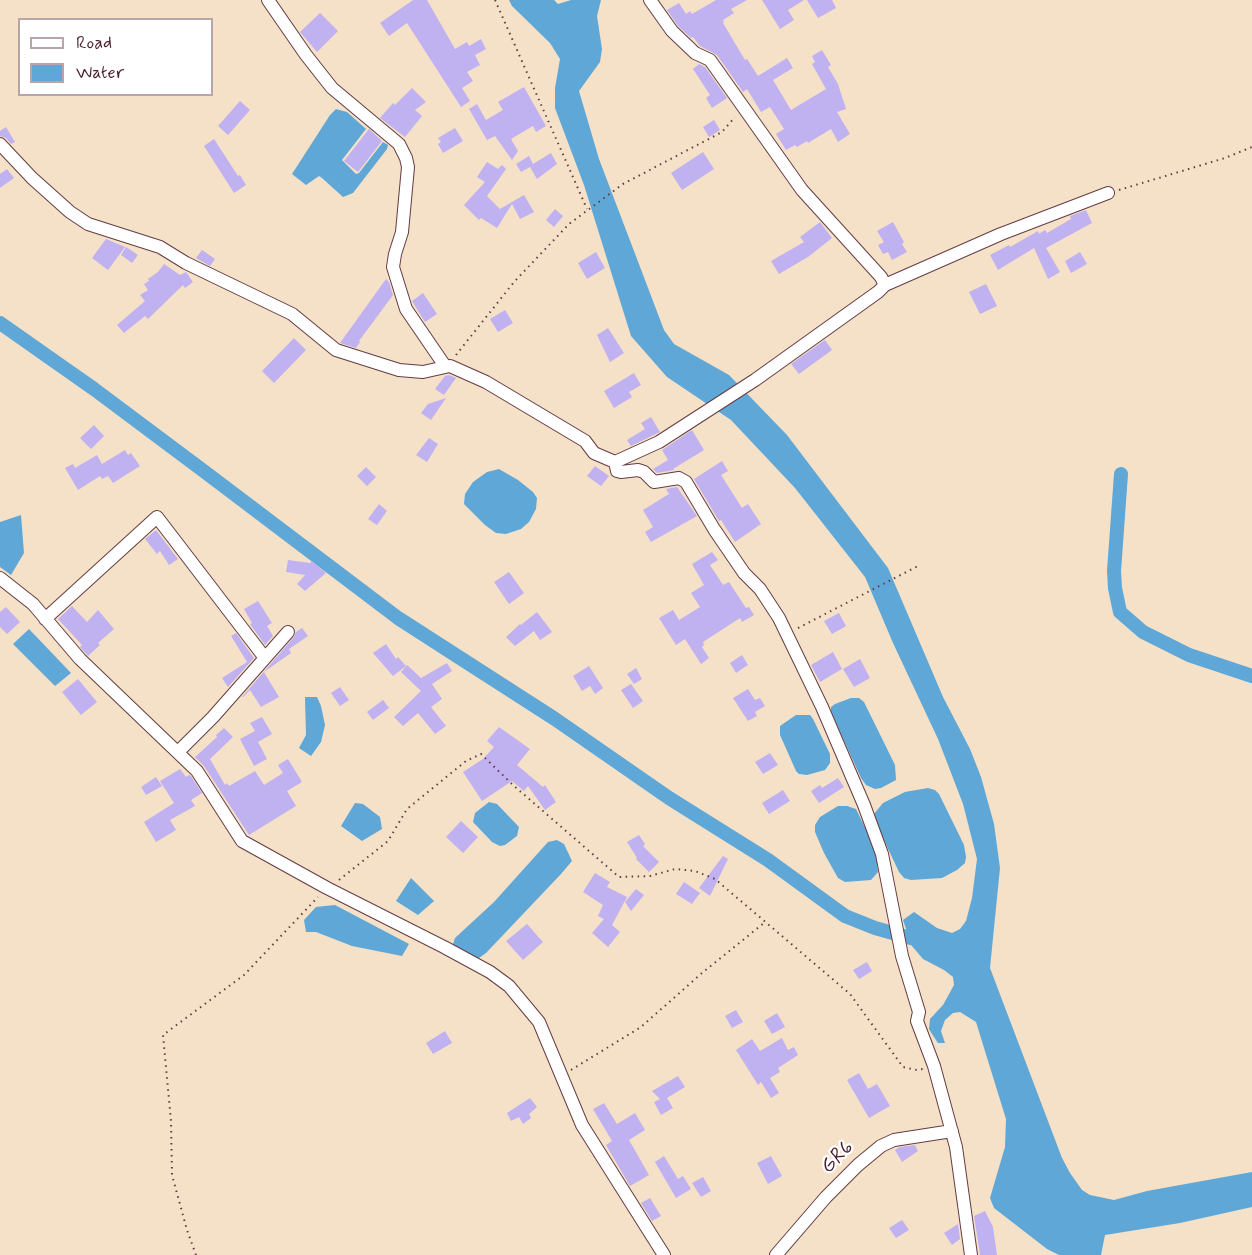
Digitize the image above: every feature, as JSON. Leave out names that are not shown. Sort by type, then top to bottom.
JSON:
[{"type":"street","points":[[268,0],[306,55],[333,88],[399,144],[406,158],[408,167],[402,232],[393,267],[406,309],[446,366]]},
{"type":"street","points":[[650,0],[672,31],[695,53],[710,60],[802,190],[881,277],[885,285]]},
{"type":"street","points":[[0,144],[32,178],[70,212],[88,224],[160,247],[186,263],[292,314],[336,350],[399,370],[423,372],[450,366],[486,382],[585,441],[594,453],[615,462],[659,442],[709,411],[817,337],[885,285],[1000,234],[1108,194]]},
{"type":"street","points":[[615,462],[617,471],[638,470],[644,472],[654,482],[679,478],[687,482],[714,529],[779,618],[822,707],[864,805],[882,854],[902,956],[916,999],[919,1029],[934,1066],[956,1147],[971,1255]]},
{"type":"street","points":[[45,619],[157,517],[265,658]]},
{"type":"street","points":[[0,578],[33,604],[80,659],[197,771],[242,841],[327,888],[444,947],[490,972],[509,986],[539,1022],[582,1125],[664,1255]]},
{"type":"street","points":[[178,752],[213,717],[288,632]]},
{"type":"street","name":"GR6","points":[[776,1255],[821,1203],[872,1152],[894,1140],[952,1131]]},
{"type":"path","points":[[495,0],[587,209]]},
{"type":"path","points":[[446,366],[514,282],[545,248],[587,209],[623,184],[722,132],[745,109]]},
{"type":"path","points":[[1108,194],[1225,158],[1252,147]]},
{"type":"path","points":[[787,634],[920,565]]},
{"type":"path","points":[[196,1255],[172,1175],[171,1121],[163,1035],[244,975],[327,888],[368,859],[388,841],[407,809],[466,761],[481,754],[513,785],[620,877],[650,876],[675,869],[695,871],[715,879],[850,994],[903,1067],[917,1070],[934,1066]]},
{"type":"path","points":[[561,1077],[641,1026],[764,922]]},
{"type":"water","points":[[509,0],[554,0],[558,4],[571,0],[601,0],[597,16],[602,49],[600,62],[579,91],[599,159],[664,330],[674,344],[729,375],[787,435],[888,568],[943,697],[970,749],[981,777],[994,824],[1000,868],[990,968],[1062,1158],[1070,1173],[1082,1190],[1090,1195],[1114,1200],[1147,1191],[1252,1172],[1252,1207],[1180,1223],[1105,1235],[1101,1255],[1059,1255],[1047,1249],[994,1208],[990,1198],[1005,1147],[1006,1119],[976,1022],[960,1012],[953,1013],[945,1020],[941,1031],[945,1043],[938,1043],[929,1029],[930,1019],[943,1005],[954,985],[953,977],[923,959],[912,946],[903,920],[914,912],[937,928],[952,933],[960,929],[966,921],[972,898],[977,859],[963,804],[938,739],[865,577],[795,488],[731,420],[667,377],[631,336],[584,185],[555,108],[555,88],[560,59],[550,43],[512,6]]},
{"type":"water","points":[[336,109],[347,112],[366,129],[342,160],[356,174],[383,142],[388,145],[353,193],[343,197],[319,176],[306,185],[292,174]]},
{"type":"water","points":[[499,469],[518,480],[537,498],[536,509],[529,522],[521,529],[506,534],[496,533],[464,504],[465,494],[473,482],[487,472]]},
{"type":"water","points":[[21,515],[24,553],[11,575],[0,567],[0,522]]},
{"type":"water","points":[[29,629],[71,673],[55,686],[13,644]]},
{"type":"water","points":[[305,697],[317,697],[325,725],[321,742],[311,756],[299,748],[306,735]]},
{"type":"water","points":[[851,698],[859,698],[864,702],[895,765],[896,780],[881,788],[875,789],[866,785],[861,778],[831,712],[831,707],[835,704]]},
{"type":"water","points":[[796,715],[810,715],[813,719],[830,754],[830,763],[825,770],[807,775],[796,771],[780,735],[780,726]]},
{"type":"water","points":[[928,788],[939,794],[964,845],[965,863],[942,878],[911,880],[904,878],[899,872],[874,819],[874,814],[883,803],[905,792]]},
{"type":"water","points":[[489,802],[497,804],[519,827],[517,836],[505,845],[500,846],[492,842],[473,822],[475,813]]},
{"type":"water","points":[[355,803],[363,804],[380,817],[382,829],[362,841],[341,826]]},
{"type":"water","points":[[838,806],[856,809],[876,850],[878,872],[871,880],[845,882],[838,878],[824,853],[815,832],[815,825],[820,817]]},
{"type":"water","points":[[557,840],[564,844],[572,861],[561,874],[479,958],[473,958],[455,948],[453,944],[455,938],[494,902],[548,842]]},
{"type":"water","points":[[411,878],[434,901],[418,915],[396,901]]},
{"type":"water","points":[[335,905],[409,944],[402,956],[352,946],[316,932],[306,932],[304,920],[316,907]]},
{"type":"building","points":[[413,0],[427,0],[455,49],[467,42],[469,46],[481,39],[486,49],[475,55],[480,65],[467,72],[473,81],[462,88],[470,101],[461,107],[407,23],[389,36],[380,23]]},
{"type":"building","points":[[716,0],[747,0],[731,9],[734,13],[723,20],[723,23],[745,60],[747,59],[758,76],[787,58],[793,68],[773,80],[791,110],[826,89],[812,64],[815,62],[812,56],[822,50],[831,65],[828,67],[838,84],[846,109],[837,112],[850,134],[838,142],[831,129],[808,143],[807,141],[786,150],[776,134],[784,129],[770,107],[761,112],[747,89],[743,92],[717,55],[700,46],[693,37],[691,38],[678,26],[667,10],[679,3],[686,14],[690,11],[692,14]]},
{"type":"building","points":[[762,0],[804,0],[788,10],[794,20],[780,29]]},
{"type":"building","points":[[807,0],[832,0],[836,8],[818,18]]},
{"type":"building","points":[[320,13],[338,31],[317,52],[300,32]]},
{"type":"building","points":[[699,64],[705,67],[727,98],[712,108],[706,98],[710,95],[693,69]]},
{"type":"building","points":[[524,87],[546,126],[536,132],[533,126],[511,139],[518,151],[512,160],[495,136],[487,140],[469,109],[477,104],[486,120],[503,110],[498,102]]},
{"type":"building","points":[[412,88],[426,102],[415,110],[422,116],[405,137],[380,118],[393,103],[395,105]]},
{"type":"building","points":[[240,101],[250,110],[228,135],[218,126]]},
{"type":"building","points":[[714,120],[720,130],[709,137],[703,127]]},
{"type":"building","points":[[6,127],[15,142],[11,144],[6,138],[0,136],[0,131]]},
{"type":"building","points":[[455,128],[463,141],[443,153],[438,144],[441,142],[438,138]]},
{"type":"building","points":[[369,129],[382,141],[358,172],[344,161]]},
{"type":"building","points":[[214,139],[246,185],[234,193],[204,146]]},
{"type":"building","points":[[703,152],[714,169],[682,190],[671,173]]},
{"type":"building","points":[[551,153],[557,164],[537,179],[530,167],[521,172],[516,164],[529,156],[533,164]]},
{"type":"building","points":[[487,162],[498,169],[502,165],[506,169],[487,196],[500,209],[524,195],[534,212],[520,219],[512,204],[497,228],[481,218],[479,220],[464,205],[485,182],[477,177]]},
{"type":"building","points":[[7,169],[14,178],[0,188],[0,174]]},
{"type":"building","points":[[555,209],[563,216],[554,227],[546,220]]},
{"type":"building","points":[[1086,210],[1092,223],[1046,248],[1060,272],[1048,279],[1034,248],[998,270],[990,255],[1038,231],[1039,234],[1045,230],[1047,233],[1071,219],[1070,216]]},
{"type":"building","points":[[820,222],[832,238],[808,257],[779,274],[771,261],[804,242],[800,237]]},
{"type":"building","points":[[893,222],[907,252],[892,260],[888,252],[883,254],[878,245],[884,242],[877,231]]},
{"type":"building","points":[[106,239],[125,247],[108,270],[92,258]]},
{"type":"building","points":[[126,247],[138,255],[132,263],[121,255]]},
{"type":"building","points":[[202,250],[215,259],[210,266],[196,258]]},
{"type":"building","points":[[596,252],[605,268],[587,279],[578,263]]},
{"type":"building","points":[[1080,252],[1087,264],[1071,273],[1065,261]]},
{"type":"building","points":[[164,264],[180,275],[186,272],[193,282],[185,288],[183,285],[148,319],[145,316],[124,333],[117,325],[145,301],[140,295],[148,290],[144,284]]},
{"type":"building","points":[[386,279],[393,295],[356,348],[340,343]]},
{"type":"building","points":[[986,284],[997,306],[980,314],[969,292]]},
{"type":"building","points":[[423,293],[437,314],[425,322],[412,301]]},
{"type":"building","points":[[505,310],[513,323],[498,332],[490,319]]},
{"type":"building","points":[[608,328],[624,353],[610,362],[597,335]]},
{"type":"building","points":[[294,338],[306,350],[274,383],[262,371]]},
{"type":"building","points":[[825,340],[832,350],[799,374],[791,364]]},
{"type":"building","points":[[634,373],[641,385],[629,392],[632,397],[614,408],[604,391]]},
{"type":"building","points":[[445,376],[456,378],[444,395],[435,389]]},
{"type":"building","points":[[446,398],[431,420],[421,413],[428,404]]},
{"type":"building","points":[[651,417],[660,432],[631,446],[627,440],[645,429],[641,423]]},
{"type":"building","points":[[94,425],[104,436],[91,449],[80,438]]},
{"type":"building","points":[[692,430],[704,450],[674,470],[657,473],[653,469],[668,460],[662,450]]},
{"type":"building","points":[[429,438],[438,444],[427,462],[416,455]]},
{"type":"building","points":[[125,450],[128,455],[131,453],[140,466],[113,483],[108,476],[102,479],[100,476],[78,490],[65,468],[73,464],[75,468],[97,455],[102,464]]},
{"type":"building","points":[[722,461],[728,471],[721,475],[742,508],[748,504],[761,524],[735,542],[721,520],[719,521],[694,479]]},
{"type":"building","points":[[595,466],[609,476],[601,486],[587,476]]},
{"type":"building","points":[[366,467],[376,477],[367,486],[357,476]]},
{"type":"building","points":[[677,487],[697,516],[651,542],[645,532],[653,527],[643,510],[669,494],[666,489]]},
{"type":"building","points":[[379,504],[387,511],[377,525],[368,519]]},
{"type":"building","points":[[156,530],[178,559],[169,565],[160,551],[157,554],[145,539]]},
{"type":"building","points":[[712,552],[718,560],[710,565],[723,585],[729,582],[746,608],[749,607],[754,615],[742,622],[740,618],[703,642],[702,647],[709,658],[701,664],[685,639],[676,645],[659,618],[673,610],[679,620],[700,607],[691,593],[704,585],[692,564]]},
{"type":"building","points":[[288,560],[310,563],[312,561],[326,573],[305,591],[297,584],[305,575],[286,572]]},
{"type":"building","points":[[509,572],[524,593],[509,604],[494,582]]},
{"type":"building","points":[[258,601],[272,623],[267,626],[273,636],[265,645],[250,624],[252,623],[244,609]]},
{"type":"building","points":[[72,606],[87,622],[98,610],[114,629],[98,643],[100,645],[88,656],[80,647],[82,645],[58,619]]},
{"type":"building","points":[[6,607],[20,622],[7,634],[0,627],[0,612]]},
{"type":"building","points":[[537,612],[552,632],[540,640],[534,631],[515,646],[506,637]]},
{"type":"building","points":[[839,613],[846,626],[832,634],[824,621]]},
{"type":"building","points":[[302,628],[308,636],[289,649],[291,653],[264,672],[279,697],[261,707],[250,690],[242,697],[296,632]]},
{"type":"building","points":[[236,633],[254,658],[228,687],[222,678],[247,662],[231,636]]},
{"type":"building","points":[[386,644],[396,659],[398,657],[406,666],[393,676],[373,653]]},
{"type":"building","points":[[833,652],[842,669],[820,682],[811,665]]},
{"type":"building","points":[[742,655],[748,665],[736,673],[730,663]]},
{"type":"building","points":[[860,659],[870,678],[854,687],[843,669]]},
{"type":"building","points":[[447,663],[452,671],[432,684],[442,699],[431,707],[446,726],[435,734],[418,713],[403,726],[394,717],[421,691],[401,672],[407,665],[421,678]]},
{"type":"building","points":[[589,666],[603,688],[595,694],[590,686],[582,691],[573,676]]},
{"type":"building","points":[[636,668],[642,679],[634,684],[627,674]]},
{"type":"building","points":[[78,679],[97,702],[81,715],[62,692]]},
{"type":"building","points":[[631,684],[643,701],[633,708],[621,690]]},
{"type":"building","points":[[340,687],[349,700],[340,706],[331,693]]},
{"type":"building","points":[[748,689],[755,700],[760,698],[765,706],[755,712],[757,716],[748,721],[733,698]]},
{"type":"building","points":[[383,700],[389,708],[373,720],[367,712]]},
{"type":"building","points":[[262,717],[272,734],[258,742],[267,759],[254,766],[240,739],[255,731],[250,723]]},
{"type":"building","points":[[499,727],[530,749],[517,765],[543,787],[545,785],[556,802],[545,810],[528,786],[524,791],[512,781],[482,801],[463,772],[483,759],[494,747],[487,741]]},
{"type":"building","points":[[224,728],[233,737],[210,759],[225,785],[227,783],[229,786],[255,771],[264,785],[283,773],[278,765],[288,759],[302,782],[287,791],[296,806],[249,835],[204,766],[195,757]]},
{"type":"building","points":[[770,753],[778,765],[763,774],[755,762]]},
{"type":"building","points":[[180,769],[186,777],[191,776],[202,793],[191,800],[195,806],[170,820],[176,830],[156,842],[144,822],[174,803],[160,781]]},
{"type":"building","points":[[156,777],[162,786],[146,795],[141,787]]},
{"type":"building","points":[[838,778],[844,787],[819,803],[811,791],[820,785],[822,788]]},
{"type":"building","points":[[783,790],[790,801],[769,814],[762,803]]},
{"type":"building","points":[[461,821],[478,837],[463,853],[446,837]]},
{"type":"building","points":[[639,835],[645,844],[643,846],[659,862],[649,872],[636,859],[627,842]]},
{"type":"building","points":[[723,856],[728,859],[710,896],[699,888]]},
{"type":"building","points":[[595,873],[610,882],[607,887],[627,897],[612,925],[620,932],[608,947],[592,933],[604,919],[598,916],[603,905],[583,892]]},
{"type":"building","points":[[684,882],[700,893],[692,904],[676,894]]},
{"type":"building","points":[[636,889],[644,895],[631,911],[625,902]]},
{"type":"building","points":[[527,924],[543,942],[523,960],[506,941]]},
{"type":"building","points":[[867,962],[872,971],[859,979],[853,970]]},
{"type":"building","points":[[736,1010],[743,1022],[732,1028],[725,1016]]},
{"type":"building","points":[[777,1013],[785,1027],[772,1034],[764,1021]]},
{"type":"building","points":[[445,1031],[452,1043],[433,1054],[426,1043]]},
{"type":"building","points":[[782,1038],[788,1050],[794,1047],[798,1055],[778,1068],[780,1072],[770,1078],[779,1093],[771,1098],[761,1082],[758,1085],[736,1050],[752,1039],[760,1051]]},
{"type":"building","points":[[859,1073],[868,1089],[877,1084],[890,1106],[869,1118],[847,1080]]},
{"type":"building","points":[[678,1076],[685,1087],[667,1098],[673,1108],[661,1115],[654,1102],[660,1099],[652,1091]]},
{"type":"building","points":[[530,1098],[537,1107],[529,1114],[531,1118],[523,1124],[519,1117],[511,1121],[507,1113]]},
{"type":"building","points":[[604,1103],[617,1124],[635,1113],[645,1130],[629,1140],[649,1175],[630,1186],[606,1145],[612,1141],[593,1109]]},
{"type":"building","points":[[915,1145],[918,1151],[902,1162],[895,1150]]},
{"type":"building","points":[[664,1156],[678,1179],[683,1176],[691,1189],[676,1198],[655,1162]]},
{"type":"building","points":[[771,1156],[782,1176],[768,1184],[757,1163]]},
{"type":"building","points":[[703,1177],[711,1191],[701,1197],[692,1183]]},
{"type":"building","points":[[650,1198],[661,1216],[652,1221],[641,1203]]},
{"type":"building","points":[[985,1211],[993,1227],[997,1255],[980,1255],[974,1216]]},
{"type":"building","points":[[902,1220],[909,1230],[896,1238],[889,1228]]},
{"type":"building","points":[[958,1224],[960,1239],[952,1245],[944,1233]]},
{"type":"waterway","points":[[0,323],[94,389],[398,618],[555,719],[669,798],[768,860],[845,916],[875,928],[925,942]]},
{"type":"waterway","points":[[1121,474],[1114,571],[1120,612],[1143,632],[1189,655],[1252,676]]}]
